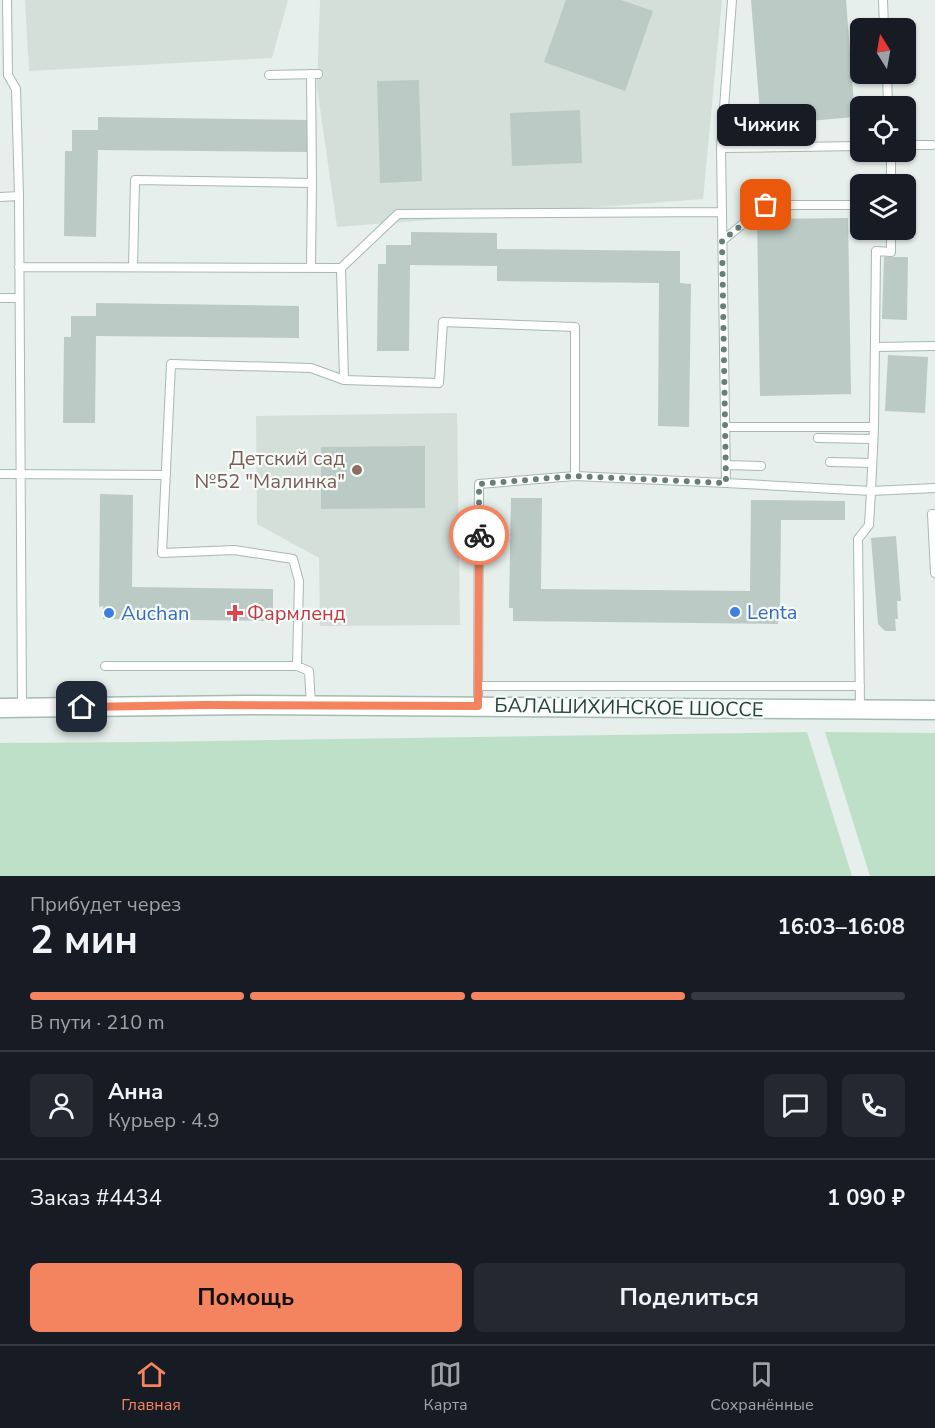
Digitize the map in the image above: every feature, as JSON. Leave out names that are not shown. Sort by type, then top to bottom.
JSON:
[{"type":"main road","name":"БАЛАШИХИНСКОЕ ШОССЕ","points":[[0,708],[311,705],[935,710]]},
{"type":"lane","points":[[7,0],[4,75],[16,90],[19,196],[22,707]]},
{"type":"lane","points":[[726,483],[721,148],[732,0]]},
{"type":"lane","points":[[883,0],[884,18]]},
{"type":"lane","points":[[269,75],[315,74],[311,268]]},
{"type":"lane","points":[[916,146],[932,145]]},
{"type":"lane","points":[[721,148],[850,146]]},
{"type":"lane","points":[[133,267],[135,180],[312,183]]},
{"type":"lane","points":[[0,197],[19,196]]},
{"type":"lane","points":[[722,241],[766,205],[850,205]]},
{"type":"lane","points":[[19,267],[341,267],[398,214],[722,212]]},
{"type":"lane","points":[[860,710],[858,539],[869,525],[874,427],[876,250],[891,252],[891,240]]},
{"type":"lane","points":[[341,267],[344,380]]},
{"type":"lane","points":[[0,298],[19,298]]},
{"type":"lane","points":[[297,666],[299,581],[293,559],[234,550],[162,554],[171,364],[311,368],[344,380],[439,383],[443,322],[574,327],[575,476]]},
{"type":"lane","points":[[875,347],[935,346]]},
{"type":"lane","points":[[725,427],[874,427]]},
{"type":"lane","points":[[818,438],[873,439]]},
{"type":"lane","points":[[830,462],[872,463]]},
{"type":"lane","points":[[726,465],[761,466]]},
{"type":"lane","points":[[0,474],[166,475]]},
{"type":"lane","points":[[478,706],[479,484],[575,476],[871,491],[935,488]]},
{"type":"lane","points":[[935,514],[932,514],[935,573]]},
{"type":"lane","points":[[105,666],[297,666],[309,671],[311,705]]},
{"type":"lane","points":[[478,686],[860,686]]},
{"type":"shaded area","points":[[25,0],[288,0],[272,58],[29,71]]},
{"type":"shaded area","points":[[320,0],[722,0],[703,199],[337,227],[317,87]]},
{"type":"shaded area","name":"Детский сад №52 \"Малинка\"","points":[[457,413],[460,625],[320,626],[319,558],[257,524],[256,416]]},
{"type":"green space","points":[[807,732],[852,876],[0,876],[0,743]]},
{"type":"green space","points":[[825,732],[935,733],[935,876],[870,876]]},
{"type":"building","points":[[566,0],[621,0],[653,11],[625,91],[544,62]]},
{"type":"building","points":[[751,0],[846,0],[850,84],[852,84],[853,96],[850,96],[850,117],[761,125]]},
{"type":"building","points":[[419,80],[422,181],[380,183],[377,81]]},
{"type":"building","points":[[580,110],[582,163],[512,166],[510,113]]},
{"type":"building","points":[[98,117],[309,120],[308,152],[98,150],[96,237],[64,236],[65,151],[72,151],[72,130],[98,130]]},
{"type":"building","points":[[848,218],[851,394],[760,396],[757,219]]},
{"type":"building","points":[[411,232],[497,233],[497,249],[680,251],[680,283],[691,284],[689,427],[658,426],[659,283],[497,281],[497,266],[410,265],[409,351],[377,351],[378,264],[386,264],[386,245],[411,245]]},
{"type":"building","points":[[884,257],[908,257],[907,320],[882,319]]},
{"type":"building","points":[[96,303],[299,306],[299,338],[96,336],[95,423],[63,423],[64,337],[71,337],[71,316],[96,316]]},
{"type":"building","points":[[888,355],[928,357],[925,413],[885,411]]},
{"type":"building","points":[[425,446],[425,508],[321,509],[321,447]]},
{"type":"building","points":[[100,494],[133,495],[132,587],[273,589],[273,621],[103,619],[103,606],[99,607]]},
{"type":"building","points":[[511,498],[542,498],[541,589],[750,591],[751,500],[845,501],[845,520],[781,520],[778,624],[513,621],[513,608],[509,608]]},
{"type":"building","points":[[896,536],[901,601],[897,601],[896,631],[885,631],[878,624],[871,538]]},
{"type":"way so far","points":[[479,535],[479,484],[575,476],[726,483],[722,241],[766,205]]},
{"type":"place","name":"Чижик","points":[[766,205]]},
{"type":"place","name":"Детский сад №52 \"Малинка\"","points":[[357,470]]},
{"type":"place","name":"Lenta","points":[[735,612]]},
{"type":"place","name":"Auchan","points":[[109,613]]},
{"type":"place","name":"Фармленд","points":[[235,613]]},
{"type":"route","points":[[82,707],[161,705],[478,706],[479,535]]}]
